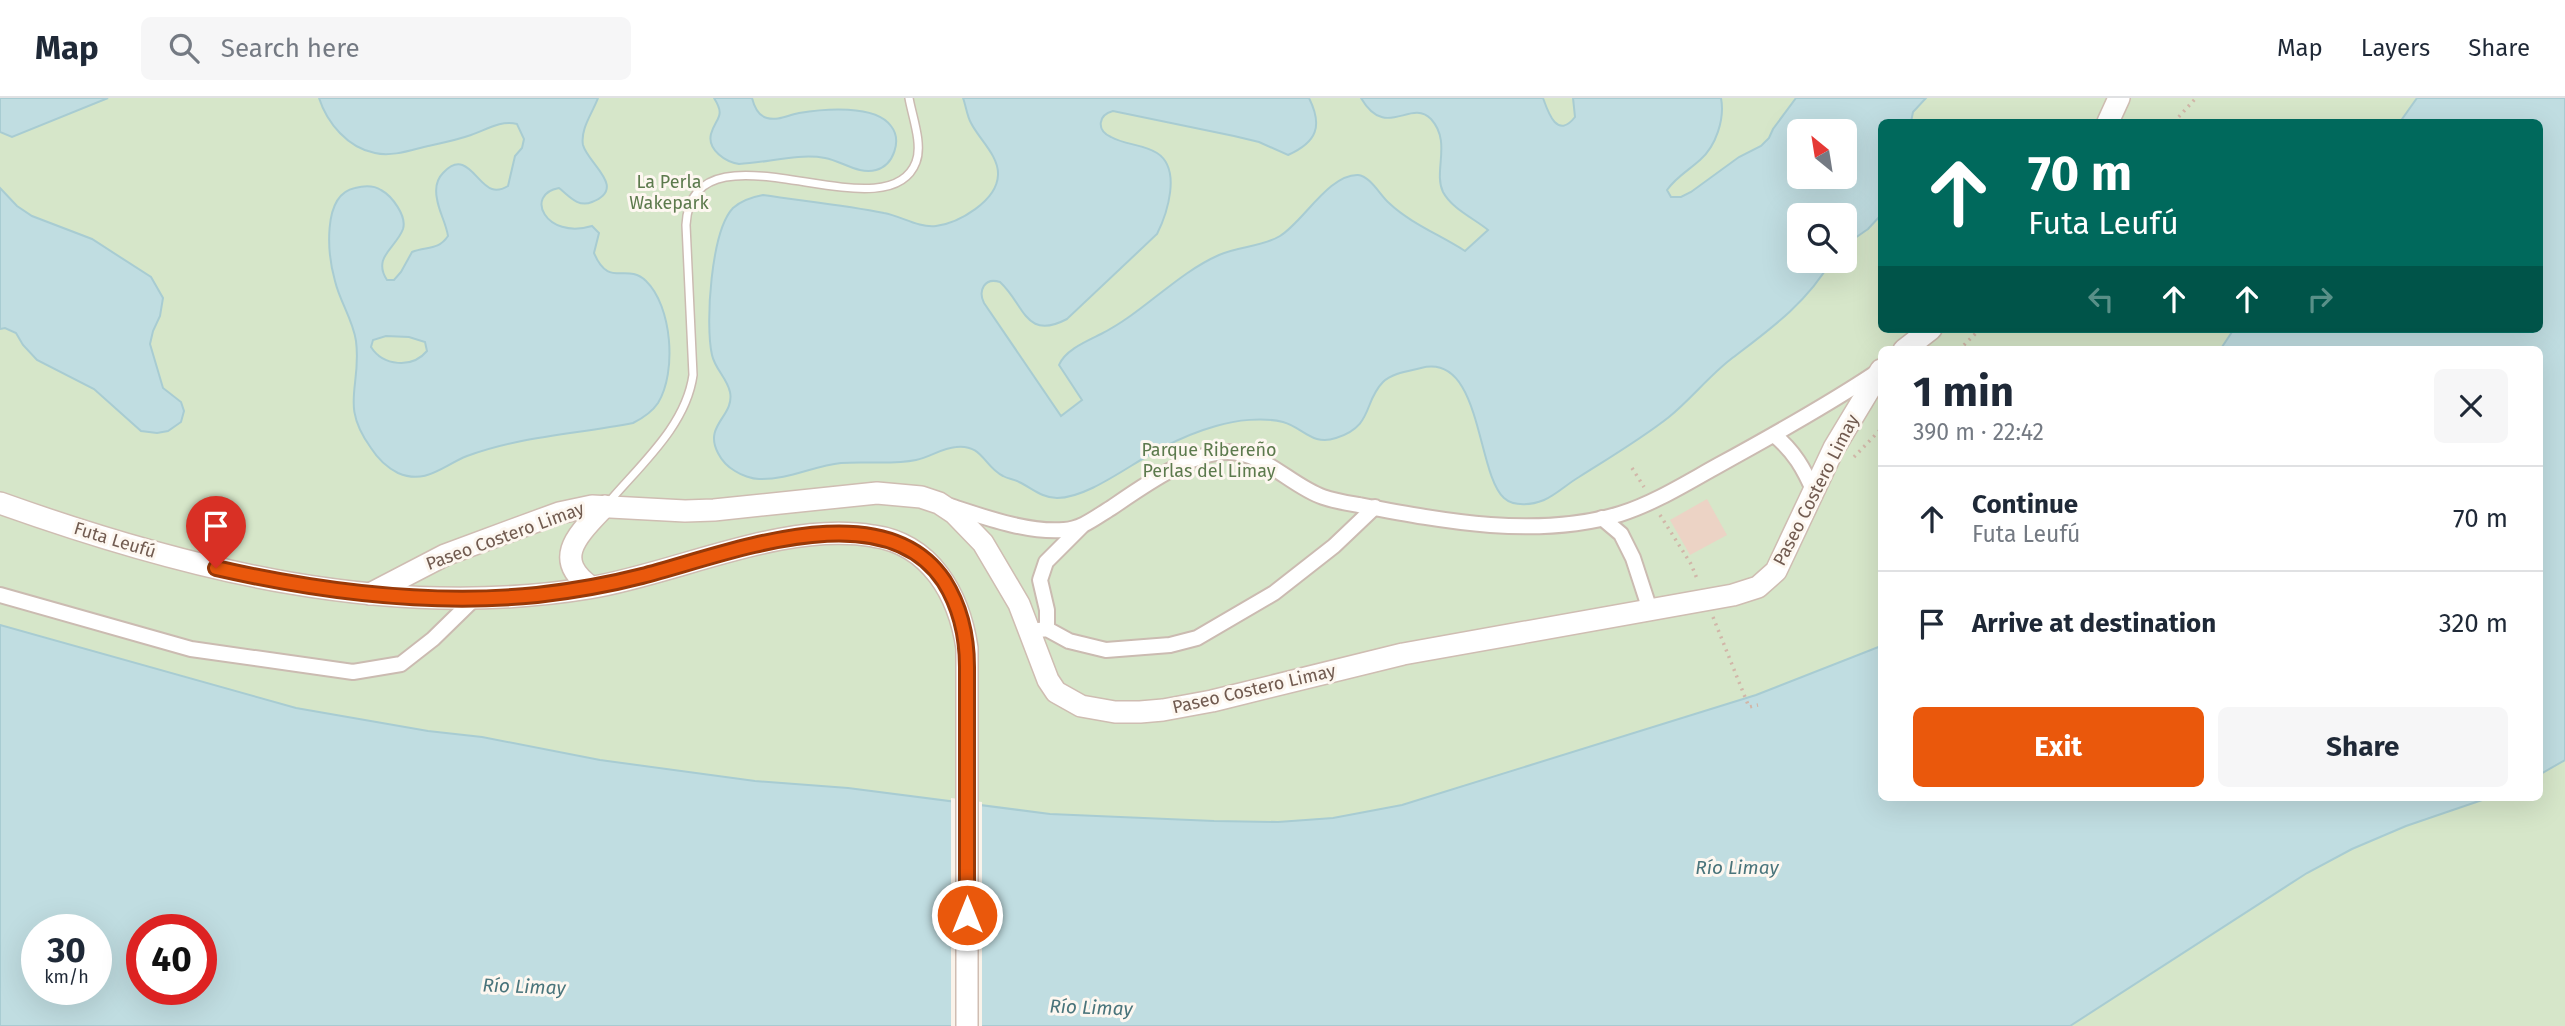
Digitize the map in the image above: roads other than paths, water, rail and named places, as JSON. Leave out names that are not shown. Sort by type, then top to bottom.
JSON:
[{"type":"street","points":[[2109,119],[2119,98]]},
{"type":"street","points":[[1909,346],[1926,333]]},
{"type":"street","points":[[1375,507],[1334,546],[1274,593],[1196,638],[1170,645],[1106,650],[1039,630],[1047,610],[1040,580],[1046,562],[1083,526],[1163,475],[1204,455],[1230,452],[1257,460],[1322,497],[1375,507],[1504,527],[1572,523],[1621,514],[1652,500],[1829,404],[1878,372]]},
{"type":"street","name":"Paseo Costero Limay","points":[[370,593],[427,562],[575,509],[605,506],[714,510],[877,494],[910,495],[939,503],[954,513],[983,543],[1039,630],[1045,672],[1056,692],[1089,708],[1140,712],[1164,710],[1212,701],[1403,654],[1746,592],[1769,580],[1776,571],[1839,438],[1878,375]]},
{"type":"street","points":[[1774,435],[1787,446],[1804,469],[1814,492]]},
{"type":"street","name":"Futa Leufú","points":[[0,503],[128,545],[197,564],[314,587],[370,593],[475,598],[536,595],[591,587],[776,541],[844,534],[873,536],[911,549],[927,561],[945,583],[959,610],[967,648],[967,1026]]},
{"type":"street","points":[[939,503],[988,518],[1044,530],[1065,530],[1083,526]]},
{"type":"street","name":"Paseo Costero Limay","points":[[591,587],[576,575],[572,568],[572,552],[580,535],[605,506]]},
{"type":"street","points":[[1602,518],[1621,534],[1633,558],[1650,610]]},
{"type":"street","points":[[0,595],[191,649],[353,671],[401,664],[433,639],[475,598]]},
{"type":"lane","points":[[605,506],[668,432],[685,405],[691,388],[693,375],[686,225],[687,209],[698,189],[708,181],[732,176],[766,177],[863,189],[876,188],[901,179],[917,161],[918,150],[909,98]]},
{"type":"water","points":[[0,98],[108,98],[12,137],[0,132]]},
{"type":"water","points":[[319,98],[598,98],[585,127],[583,145],[603,175],[606,190],[592,202],[582,203],[559,188],[548,192],[543,198],[542,206],[552,222],[562,227],[576,229],[592,226],[599,233],[594,253],[600,264],[612,273],[639,276],[655,292],[666,322],[669,357],[664,390],[653,409],[633,423],[487,449],[426,476],[398,473],[383,462],[361,433],[356,419],[356,341],[337,289],[330,257],[330,228],[337,202],[344,193],[368,186],[381,190],[394,202],[404,224],[400,236],[382,265],[387,280],[394,280],[412,252],[436,246],[448,236],[436,192],[437,182],[443,173],[458,164],[470,170],[486,186],[494,190],[504,188],[508,186],[515,156],[522,148],[524,139],[517,124],[505,123],[408,151],[375,153],[356,146],[340,133]],"holes":[[[386,336],[409,337],[425,342],[427,351],[414,361],[390,361],[371,347],[373,340]]]},
{"type":"water","points":[[714,98],[752,98],[759,113],[771,119],[834,110],[873,114],[891,126],[896,145],[892,158],[887,163],[870,171],[815,157],[734,163],[723,158],[712,145],[711,134],[720,113]]},
{"type":"water","points":[[963,98],[1309,98],[1316,117],[1315,132],[1311,139],[1288,155],[1259,142],[1234,136],[1113,111],[1104,116],[1101,127],[1106,134],[1116,140],[1146,148],[1165,160],[1171,180],[1170,192],[1157,234],[1067,319],[1053,325],[1042,326],[1034,323],[1000,282],[990,281],[982,290],[984,303],[1061,416],[1082,400],[1059,365],[1071,350],[1116,325],[1203,263],[1227,252],[1280,236],[1327,190],[1347,177],[1358,175],[1367,179],[1397,210],[1465,251],[1488,230],[1458,209],[1443,192],[1440,184],[1440,137],[1431,119],[1415,113],[1389,118],[1380,116],[1370,110],[1361,98],[1543,98],[1554,121],[1563,126],[1575,117],[1573,98],[1721,98],[1722,115],[1711,147],[1667,190],[1671,197],[1681,197],[1739,157],[1761,146],[1796,98],[1926,98],[1913,112],[1912,119],[1878,119],[1878,218],[1868,229],[1857,237],[1857,203],[1787,203],[1787,273],[1823,273],[1799,303],[1723,366],[1669,417],[1539,502],[1518,504],[1504,498],[1495,485],[1467,396],[1456,378],[1441,368],[1421,368],[1391,376],[1377,390],[1357,427],[1336,438],[1314,438],[1275,420],[1224,424],[1175,441],[1097,486],[1057,498],[1042,495],[1003,476],[978,452],[965,447],[951,448],[921,459],[888,463],[841,463],[770,479],[750,478],[732,469],[721,459],[714,443],[714,435],[728,408],[730,392],[712,355],[709,322],[719,236],[733,208],[763,195],[869,210],[916,224],[945,224],[975,209],[991,194],[996,185],[998,175],[995,161],[971,123]]},
{"type":"water","points":[[2417,98],[2565,98],[2565,760],[2543,773],[2543,346],[2223,346],[2231,333],[2543,333],[2543,119],[2402,119]]},
{"type":"water","points":[[0,188],[17,206],[32,216],[92,239],[151,277],[163,298],[150,344],[163,388],[181,402],[184,411],[181,422],[168,431],[141,431],[94,389],[37,360],[16,333],[5,328],[0,329]]},
{"type":"water","name":"Río Limay","points":[[0,625],[296,708],[428,731],[482,737],[600,760],[755,781],[848,788],[1050,814],[1278,822],[1333,818],[1402,805],[1756,695],[1878,647],[1878,801],[2479,801],[2406,826],[2352,849],[2307,873],[2070,1026],[0,1026]]},
{"type":"park label","name":"La Perla Wakepark","points":[[669,192]]},
{"type":"park label","name":"Parque Ribereño Perlas del Limay","points":[[1209,460]]}]
